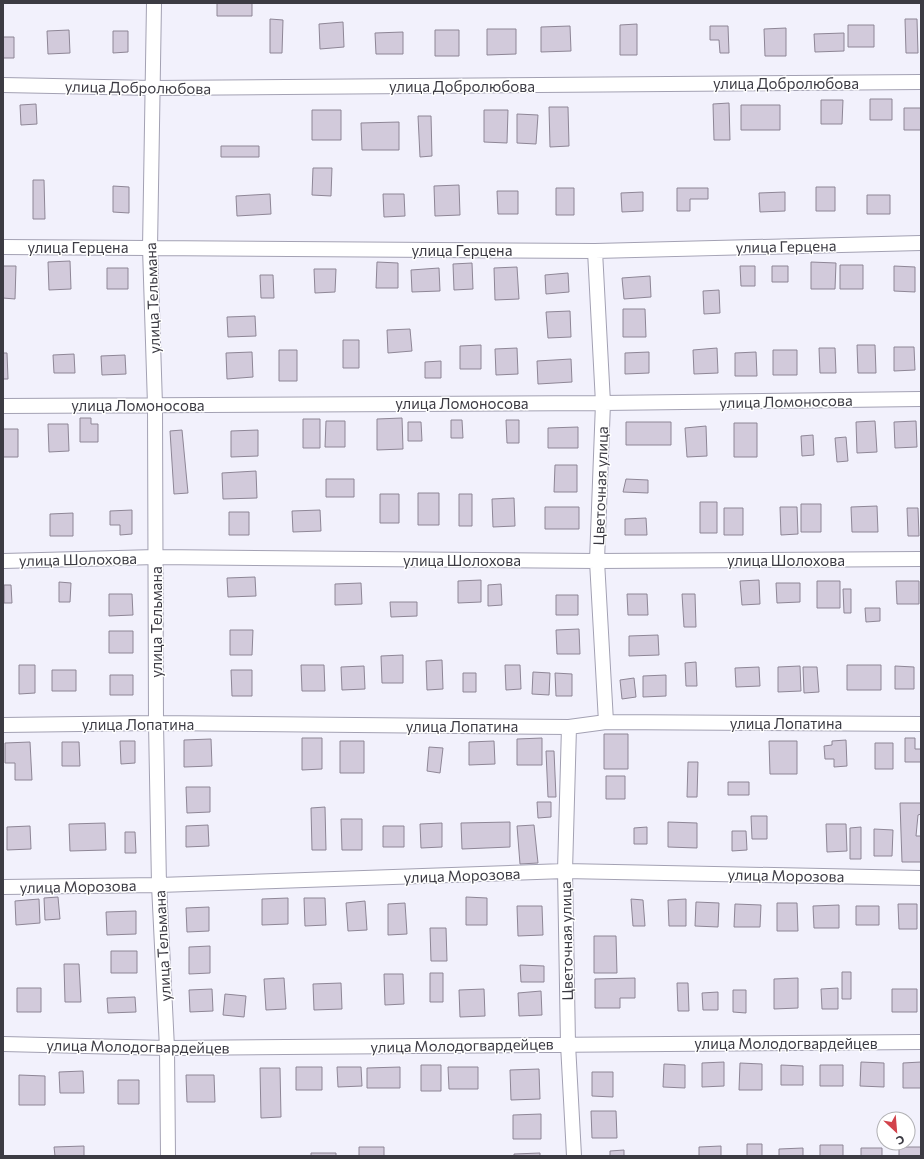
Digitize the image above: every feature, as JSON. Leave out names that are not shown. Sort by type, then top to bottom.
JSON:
[{"type":"street","name":"улица Тельмана","points":[[154,3],[150,248],[155,405],[156,723],[159,884],[167,1048],[168,1156]]},
{"type":"street","name":"улица Добролюбова","points":[[3,85],[153,88],[921,82]]},
{"type":"street","name":"улица Герцена","points":[[3,247],[595,251],[921,243]]},
{"type":"street","name":"Цветочная улица","points":[[595,251],[603,403],[597,561],[606,722]]},
{"type":"street","name":"улица Ломоносова","points":[[3,406],[603,403],[921,399]]},
{"type":"street","name":"улица Шолохова","points":[[3,561],[156,557],[597,561],[921,559]]},
{"type":"street","name":"улица Лопатина","points":[[3,725],[156,723],[569,727],[606,722],[921,724]]},
{"type":"street","name":"Цветочная улица","points":[[569,727],[565,872],[568,1044],[574,1156]]},
{"type":"street","name":"улица Морозова","points":[[3,888],[565,872],[921,878]]},
{"type":"street","name":"улица Молодогвардейцев","points":[[3,1044],[167,1048],[921,1042]]},
{"type":"building","points":[[217,3],[252,3],[252,16],[217,16]]},
{"type":"building","points":[[270,19],[283,20],[282,53],[270,53]]},
{"type":"building","points":[[905,19],[917,19],[918,53],[906,53]]},
{"type":"building","points":[[343,22],[344,47],[320,49],[319,24]]},
{"type":"building","points":[[637,24],[637,55],[620,55],[620,25]]},
{"type":"building","points":[[848,25],[874,25],[874,47],[848,47]]},
{"type":"building","points":[[570,26],[571,51],[541,52],[541,27]]},
{"type":"building","points":[[710,26],[728,26],[729,53],[720,53],[719,40],[710,40]]},
{"type":"building","points":[[786,28],[786,56],[765,56],[764,29]]},
{"type":"building","points":[[487,29],[516,29],[516,54],[487,55]]},
{"type":"building","points":[[69,30],[70,53],[48,54],[47,31]]},
{"type":"building","points":[[435,30],[459,30],[459,56],[435,56]]},
{"type":"building","points":[[113,31],[128,31],[128,52],[113,53]]},
{"type":"building","points":[[403,32],[403,54],[376,54],[375,33]]},
{"type":"building","points":[[844,33],[844,51],[815,52],[814,34]]},
{"type":"building","points":[[3,37],[14,37],[14,58],[3,58]]},
{"type":"building","points":[[870,99],[892,99],[892,120],[870,120]]},
{"type":"building","points":[[821,100],[843,100],[842,124],[821,124]]},
{"type":"building","points":[[729,103],[730,140],[714,140],[713,104]]},
{"type":"building","points":[[36,104],[37,124],[21,125],[20,105]]},
{"type":"building","points":[[741,105],[780,105],[780,130],[741,130]]},
{"type":"building","points":[[549,107],[568,107],[569,146],[550,147]]},
{"type":"building","points":[[904,108],[921,108],[921,130],[904,130]]},
{"type":"building","points":[[312,110],[341,110],[341,140],[312,140]]},
{"type":"building","points":[[484,110],[508,110],[507,143],[484,142]]},
{"type":"building","points":[[517,114],[538,115],[536,144],[517,143]]},
{"type":"building","points":[[418,116],[431,116],[432,156],[420,157]]},
{"type":"building","points":[[399,122],[399,150],[362,150],[361,123]]},
{"type":"building","points":[[221,146],[259,146],[259,157],[221,157]]},
{"type":"building","points":[[313,168],[332,168],[331,196],[312,195]]},
{"type":"building","points":[[33,180],[44,180],[45,219],[33,219]]},
{"type":"building","points":[[459,185],[460,215],[435,216],[434,186]]},
{"type":"building","points":[[113,186],[129,187],[129,213],[113,212]]},
{"type":"building","points":[[816,187],[835,187],[835,211],[816,211]]},
{"type":"building","points":[[556,188],[574,188],[574,215],[556,215]]},
{"type":"building","points":[[677,188],[708,188],[708,199],[690,199],[690,211],[677,211]]},
{"type":"building","points":[[497,191],[518,191],[518,214],[498,214]]},
{"type":"building","points":[[643,192],[643,211],[622,212],[621,193]]},
{"type":"building","points":[[785,192],[785,211],[760,212],[759,193]]},
{"type":"building","points":[[270,194],[271,214],[237,216],[236,196]]},
{"type":"building","points":[[383,194],[404,194],[405,216],[384,217]]},
{"type":"building","points":[[867,195],[890,195],[890,214],[867,214]]},
{"type":"building","points":[[70,261],[71,289],[49,290],[48,262]]},
{"type":"building","points":[[377,262],[398,263],[398,288],[376,288]]},
{"type":"building","points":[[811,262],[836,263],[835,289],[811,289]]},
{"type":"building","points":[[472,263],[473,289],[454,290],[453,264]]},
{"type":"building","points":[[840,265],[863,265],[863,289],[840,289]]},
{"type":"building","points":[[3,266],[16,266],[15,299],[3,298]]},
{"type":"building","points":[[740,266],[755,266],[755,286],[741,286]]},
{"type":"building","points":[[772,266],[788,266],[788,282],[772,282]]},
{"type":"building","points":[[894,266],[915,267],[915,292],[894,291]]},
{"type":"building","points":[[517,267],[519,299],[495,300],[494,268]]},
{"type":"building","points":[[107,268],[128,268],[128,289],[107,289]]},
{"type":"building","points":[[439,268],[440,291],[412,292],[411,270]]},
{"type":"building","points":[[314,269],[336,269],[335,292],[315,293]]},
{"type":"building","points":[[568,273],[569,292],[546,294],[545,275]]},
{"type":"building","points":[[260,275],[273,275],[274,298],[261,298]]},
{"type":"building","points":[[650,276],[651,297],[624,299],[622,278]]},
{"type":"building","points":[[719,290],[720,313],[704,314],[703,291]]},
{"type":"building","points":[[623,309],[645,309],[646,337],[623,337]]},
{"type":"building","points":[[570,311],[571,337],[548,338],[546,312]]},
{"type":"building","points":[[255,316],[256,336],[228,337],[227,317]]},
{"type":"building","points":[[410,329],[412,351],[388,353],[387,330]]},
{"type":"building","points":[[343,340],[359,340],[359,368],[343,368]]},
{"type":"building","points":[[481,345],[481,369],[460,369],[460,346]]},
{"type":"building","points":[[857,345],[875,345],[876,373],[858,373]]},
{"type":"building","points":[[894,347],[914,347],[915,370],[894,371]]},
{"type":"building","points":[[517,348],[518,374],[496,375],[495,349]]},
{"type":"building","points":[[717,348],[718,373],[694,374],[693,350]]},
{"type":"building","points":[[819,348],[835,348],[836,373],[820,373]]},
{"type":"building","points":[[279,350],[297,350],[297,381],[279,381]]},
{"type":"building","points":[[773,350],[797,350],[797,375],[773,375]]},
{"type":"building","points":[[252,352],[253,377],[227,379],[226,353]]},
{"type":"building","points":[[649,352],[649,373],[625,374],[625,353]]},
{"type":"building","points":[[756,352],[757,376],[735,376],[735,353]]},
{"type":"building","points":[[3,353],[7,353],[8,379],[3,379]]},
{"type":"building","points":[[74,354],[75,373],[54,373],[53,355]]},
{"type":"building","points":[[125,355],[126,374],[102,375],[101,356]]},
{"type":"building","points":[[571,359],[572,382],[538,384],[537,361]]},
{"type":"building","points":[[441,361],[441,378],[425,378],[425,362]]},
{"type":"building","points":[[80,418],[91,418],[91,424],[98,424],[98,442],[80,442]]},
{"type":"building","points":[[402,418],[403,449],[377,450],[377,419]]},
{"type":"building","points":[[303,419],[320,419],[320,448],[303,448]]},
{"type":"building","points":[[451,420],[462,420],[463,438],[451,438]]},
{"type":"building","points":[[506,420],[519,420],[519,443],[507,443]]},
{"type":"building","points":[[326,421],[345,421],[345,447],[325,447]]},
{"type":"building","points":[[875,421],[877,452],[857,453],[856,422]]},
{"type":"building","points":[[916,421],[917,447],[895,448],[894,422]]},
{"type":"building","points":[[408,422],[421,422],[422,441],[408,441]]},
{"type":"building","points":[[626,422],[671,422],[671,445],[626,445]]},
{"type":"building","points":[[734,423],[757,423],[757,457],[734,457]]},
{"type":"building","points":[[48,424],[68,424],[69,451],[49,452]]},
{"type":"building","points":[[706,426],[707,456],[687,457],[685,428]]},
{"type":"building","points":[[578,427],[578,448],[548,448],[548,428]]},
{"type":"building","points":[[3,429],[18,429],[18,457],[3,457]]},
{"type":"building","points":[[182,430],[188,493],[174,494],[170,431]]},
{"type":"building","points":[[258,430],[258,456],[231,457],[231,431]]},
{"type":"building","points":[[813,435],[814,455],[802,456],[801,436]]},
{"type":"building","points":[[846,437],[848,461],[837,462],[835,438]]},
{"type":"building","points":[[555,465],[577,465],[577,492],[554,492]]},
{"type":"building","points":[[256,471],[257,498],[223,499],[222,473]]},
{"type":"building","points":[[326,479],[354,479],[354,497],[326,497]]},
{"type":"building","points":[[626,479],[648,480],[648,493],[623,492]]},
{"type":"building","points":[[418,493],[439,493],[439,525],[418,525]]},
{"type":"building","points":[[380,494],[399,494],[399,523],[380,523]]},
{"type":"building","points":[[459,494],[472,494],[472,526],[459,526]]},
{"type":"building","points":[[514,498],[515,526],[493,527],[492,499]]},
{"type":"building","points":[[700,502],[717,502],[717,533],[700,533]]},
{"type":"building","points":[[801,504],[821,504],[821,532],[801,532]]},
{"type":"building","points":[[877,506],[878,532],[852,532],[851,507]]},
{"type":"building","points":[[545,507],[579,507],[579,529],[545,529]]},
{"type":"building","points":[[780,507],[797,507],[798,534],[781,535]]},
{"type":"building","points":[[724,508],[743,508],[743,535],[724,535]]},
{"type":"building","points":[[907,508],[918,508],[919,536],[908,536]]},
{"type":"building","points":[[132,510],[132,534],[120,535],[120,525],[110,525],[110,511]]},
{"type":"building","points":[[320,510],[321,531],[293,532],[292,511]]},
{"type":"building","points":[[229,512],[249,512],[249,535],[229,535]]},
{"type":"building","points":[[73,513],[73,536],[50,536],[50,514]]},
{"type":"building","points":[[646,518],[647,535],[625,535],[625,519]]},
{"type":"building","points":[[255,577],[256,596],[228,597],[227,578]]},
{"type":"building","points":[[481,580],[481,602],[458,603],[458,581]]},
{"type":"building","points":[[759,580],[760,604],[742,605],[740,581]]},
{"type":"building","points":[[817,581],[840,581],[840,608],[817,608]]},
{"type":"building","points":[[896,581],[919,581],[919,604],[897,604]]},
{"type":"building","points":[[59,582],[71,583],[70,602],[59,602]]},
{"type":"building","points":[[361,583],[362,604],[335,605],[335,584]]},
{"type":"building","points":[[776,583],[800,583],[800,602],[777,603]]},
{"type":"building","points":[[501,584],[502,605],[488,606],[488,585]]},
{"type":"building","points":[[4,585],[11,585],[12,603],[4,603]]},
{"type":"building","points":[[843,589],[851,589],[851,613],[844,613]]},
{"type":"building","points":[[109,594],[132,594],[133,615],[109,616]]},
{"type":"building","points":[[627,594],[647,594],[648,615],[628,615]]},
{"type":"building","points":[[682,594],[695,594],[696,627],[684,627]]},
{"type":"building","points":[[556,595],[578,595],[578,615],[556,615]]},
{"type":"building","points":[[390,602],[417,602],[417,616],[391,617]]},
{"type":"building","points":[[865,608],[880,608],[880,621],[866,622]]},
{"type":"building","points":[[579,629],[580,654],[557,654],[556,630]]},
{"type":"building","points":[[230,630],[253,630],[252,655],[230,655]]},
{"type":"building","points":[[109,631],[133,631],[133,653],[109,653]]},
{"type":"building","points":[[658,635],[659,655],[629,656],[629,636]]},
{"type":"building","points":[[403,655],[403,683],[382,683],[381,656]]},
{"type":"building","points":[[442,660],[443,689],[427,690],[426,661]]},
{"type":"building","points":[[696,662],[697,686],[686,686],[685,663]]},
{"type":"building","points":[[19,665],[35,665],[35,693],[19,694]]},
{"type":"building","points":[[301,665],[324,665],[325,691],[302,691]]},
{"type":"building","points":[[505,665],[520,665],[521,689],[506,690]]},
{"type":"building","points":[[847,665],[881,665],[881,690],[847,690]]},
{"type":"building","points":[[364,666],[365,689],[342,690],[341,667]]},
{"type":"building","points":[[800,666],[801,691],[778,692],[778,667]]},
{"type":"building","points":[[895,666],[914,667],[914,689],[895,689]]},
{"type":"building","points":[[759,667],[760,686],[736,687],[735,668]]},
{"type":"building","points":[[803,667],[817,667],[819,692],[804,693]]},
{"type":"building","points":[[52,670],[76,670],[76,691],[52,691]]},
{"type":"building","points":[[231,670],[252,670],[252,696],[232,696]]},
{"type":"building","points":[[533,672],[550,673],[549,695],[532,694]]},
{"type":"building","points":[[463,673],[476,673],[476,692],[463,692]]},
{"type":"building","points":[[555,673],[572,674],[572,696],[556,696]]},
{"type":"building","points":[[110,675],[133,675],[133,695],[110,695]]},
{"type":"building","points":[[666,675],[666,696],[643,697],[643,676]]},
{"type":"building","points":[[634,678],[636,697],[622,699],[620,680]]},
{"type":"building","points":[[604,734],[628,734],[628,769],[604,769]]},
{"type":"building","points":[[302,738],[322,738],[322,769],[302,770]]},
{"type":"building","points":[[542,738],[542,765],[517,765],[517,739]]},
{"type":"building","points":[[905,738],[915,738],[915,749],[921,749],[921,762],[905,762]]},
{"type":"building","points":[[211,739],[212,766],[184,767],[184,740]]},
{"type":"building","points":[[846,740],[847,766],[834,767],[834,759],[825,759],[824,746],[832,745],[832,741]]},
{"type":"building","points":[[120,741],[135,741],[135,763],[121,764]]},
{"type":"building","points":[[340,741],[364,741],[364,773],[340,773]]},
{"type":"building","points":[[494,741],[495,764],[469,765],[469,742]]},
{"type":"building","points":[[769,741],[797,741],[797,774],[770,774]]},
{"type":"building","points":[[30,742],[32,780],[15,780],[15,763],[5,763],[5,743]]},
{"type":"building","points":[[62,742],[79,742],[80,766],[62,766]]},
{"type":"building","points":[[875,743],[893,743],[893,769],[875,769]]},
{"type":"building","points":[[429,747],[443,748],[440,773],[427,771]]},
{"type":"building","points":[[546,751],[554,751],[556,797],[548,797]]},
{"type":"building","points":[[688,762],[698,762],[697,797],[687,797]]},
{"type":"building","points":[[606,776],[625,776],[625,799],[606,799]]},
{"type":"building","points":[[728,782],[749,782],[749,795],[728,795]]},
{"type":"building","points":[[186,787],[210,787],[210,812],[187,813]]},
{"type":"building","points":[[537,802],[551,802],[551,817],[538,818]]},
{"type":"building","points":[[900,803],[921,803],[921,814],[918,815],[916,836],[921,836],[921,862],[902,862]]},
{"type":"building","points":[[325,807],[326,850],[312,850],[311,808]]},
{"type":"building","points":[[751,816],[767,816],[767,839],[752,839]]},
{"type":"building","points":[[341,819],[362,819],[362,850],[342,850]]},
{"type":"building","points":[[510,822],[510,847],[462,849],[461,823]]},
{"type":"building","points":[[668,822],[697,823],[697,848],[668,847]]},
{"type":"building","points":[[105,823],[106,850],[70,851],[69,824]]},
{"type":"building","points":[[442,823],[442,847],[421,848],[420,824]]},
{"type":"building","points":[[826,824],[846,824],[847,851],[827,852]]},
{"type":"building","points":[[208,825],[209,846],[186,847],[186,826]]},
{"type":"building","points":[[534,825],[538,863],[520,864],[517,826]]},
{"type":"building","points":[[30,826],[31,849],[7,850],[7,827]]},
{"type":"building","points":[[383,826],[404,826],[404,847],[383,847]]},
{"type":"building","points":[[647,827],[647,844],[634,844],[634,828]]},
{"type":"building","points":[[861,827],[861,859],[850,859],[850,828]]},
{"type":"building","points":[[874,829],[893,830],[892,856],[874,856]]},
{"type":"building","points":[[732,831],[746,831],[747,850],[732,851]]},
{"type":"building","points":[[125,832],[135,832],[136,853],[125,853]]},
{"type":"building","points":[[58,897],[60,919],[45,920],[44,898]]},
{"type":"building","points":[[466,897],[487,898],[487,925],[466,925]]},
{"type":"building","points":[[288,898],[288,924],[262,925],[262,899]]},
{"type":"building","points":[[304,898],[325,898],[326,925],[305,926]]},
{"type":"building","points":[[39,899],[40,923],[16,925],[15,901]]},
{"type":"building","points":[[631,899],[643,900],[645,926],[633,926]]},
{"type":"building","points":[[686,899],[686,926],[669,926],[668,900]]},
{"type":"building","points":[[365,901],[367,930],[348,931],[346,903]]},
{"type":"building","points":[[696,902],[719,903],[718,927],[695,926]]},
{"type":"building","points":[[405,903],[407,934],[388,935],[388,904]]},
{"type":"building","points":[[777,903],[797,903],[798,931],[777,931]]},
{"type":"building","points":[[735,904],[761,905],[760,927],[734,927]]},
{"type":"building","points":[[898,904],[917,904],[917,929],[899,929]]},
{"type":"building","points":[[839,905],[839,928],[814,928],[813,906]]},
{"type":"building","points":[[517,906],[542,906],[543,935],[518,936]]},
{"type":"building","points":[[856,906],[879,906],[879,925],[856,925]]},
{"type":"building","points":[[209,907],[209,931],[187,932],[186,908]]},
{"type":"building","points":[[136,911],[136,934],[107,935],[106,912]]},
{"type":"building","points":[[430,928],[446,928],[447,961],[431,961]]},
{"type":"building","points":[[594,936],[616,936],[617,973],[594,973]]},
{"type":"building","points":[[210,946],[210,973],[189,974],[189,947]]},
{"type":"building","points":[[111,951],[137,951],[137,973],[111,973]]},
{"type":"building","points":[[64,964],[79,964],[81,1002],[65,1002]]},
{"type":"building","points":[[520,965],[544,966],[544,982],[521,982]]},
{"type":"building","points":[[842,972],[851,972],[851,999],[842,999]]},
{"type":"building","points":[[430,973],[443,973],[443,1002],[430,1002]]},
{"type":"building","points":[[384,974],[403,974],[404,1004],[385,1005]]},
{"type":"building","points":[[284,978],[286,1009],[266,1010],[264,979]]},
{"type":"building","points":[[635,978],[635,998],[620,998],[620,1008],[595,1008],[595,979]]},
{"type":"building","points":[[798,978],[798,1008],[774,1009],[774,979]]},
{"type":"building","points":[[341,983],[342,1009],[314,1010],[313,984]]},
{"type":"building","points":[[677,983],[688,983],[689,1011],[678,1011]]},
{"type":"building","points":[[17,988],[41,988],[41,1012],[17,1012]]},
{"type":"building","points":[[838,988],[838,1009],[822,1009],[821,989]]},
{"type":"building","points":[[212,989],[213,1011],[190,1012],[189,990]]},
{"type":"building","points":[[484,989],[485,1016],[460,1017],[459,990]]},
{"type":"building","points":[[892,989],[917,989],[917,1012],[892,1012]]},
{"type":"building","points":[[733,990],[746,990],[746,1013],[733,1012]]},
{"type":"building","points":[[541,991],[542,1015],[519,1016],[518,993]]},
{"type":"building","points":[[718,992],[718,1010],[703,1010],[702,993]]},
{"type":"building","points":[[225,994],[246,996],[244,1017],[223,1015]]},
{"type":"building","points":[[135,997],[136,1012],[108,1013],[107,998]]},
{"type":"building","points":[[724,1062],[724,1086],[702,1087],[702,1063]]},
{"type":"building","points":[[861,1062],[884,1063],[884,1087],[860,1086]]},
{"type":"building","points":[[921,1062],[921,1088],[903,1088],[903,1063]]},
{"type":"building","points":[[740,1063],[762,1064],[762,1090],[739,1090]]},
{"type":"building","points":[[664,1064],[685,1065],[685,1088],[663,1087]]},
{"type":"building","points":[[421,1065],[441,1065],[441,1091],[421,1091]]},
{"type":"building","points":[[781,1065],[803,1066],[803,1085],[781,1085]]},
{"type":"building","points":[[820,1065],[843,1065],[843,1086],[820,1086]]},
{"type":"building","points":[[296,1067],[322,1067],[322,1090],[296,1090]]},
{"type":"building","points":[[337,1067],[361,1067],[362,1086],[338,1087]]},
{"type":"building","points":[[400,1067],[400,1088],[367,1088],[367,1068]]},
{"type":"building","points":[[448,1067],[478,1067],[478,1089],[449,1089]]},
{"type":"building","points":[[260,1068],[280,1068],[281,1117],[261,1118]]},
{"type":"building","points":[[539,1069],[540,1099],[511,1100],[510,1070]]},
{"type":"building","points":[[83,1071],[84,1093],[60,1093],[59,1072]]},
{"type":"building","points":[[592,1072],[613,1072],[613,1097],[592,1096]]},
{"type":"building","points":[[19,1075],[45,1076],[45,1105],[19,1105]]},
{"type":"building","points":[[186,1075],[214,1075],[215,1102],[187,1102]]},
{"type":"building","points":[[118,1080],[139,1080],[139,1104],[118,1104]]},
{"type":"building","points":[[591,1111],[616,1111],[617,1138],[592,1138]]},
{"type":"building","points":[[541,1114],[541,1139],[513,1139],[513,1115]]},
{"type":"building","points":[[747,1144],[762,1144],[762,1156],[747,1156]]},
{"type":"building","points":[[820,1145],[843,1145],[843,1156],[820,1156]]},
{"type":"building","points":[[84,1146],[84,1156],[55,1156],[54,1147]]},
{"type":"building","points":[[721,1146],[721,1156],[699,1156],[699,1147]]},
{"type":"building","points":[[359,1147],[384,1147],[384,1156],[359,1156]]},
{"type":"building","points":[[916,1147],[921,1147],[921,1156],[899,1156],[899,1151],[916,1151]]},
{"type":"building","points":[[803,1148],[803,1156],[779,1156],[779,1149]]},
{"type":"building","points":[[861,1148],[876,1148],[876,1151],[882,1151],[882,1156],[861,1156]]},
{"type":"building","points":[[624,1150],[624,1156],[610,1156],[610,1151]]},
{"type":"building","points":[[311,1153],[336,1153],[336,1156],[311,1156]]},
{"type":"building","points":[[540,1153],[540,1156],[514,1156],[514,1154]]}]
